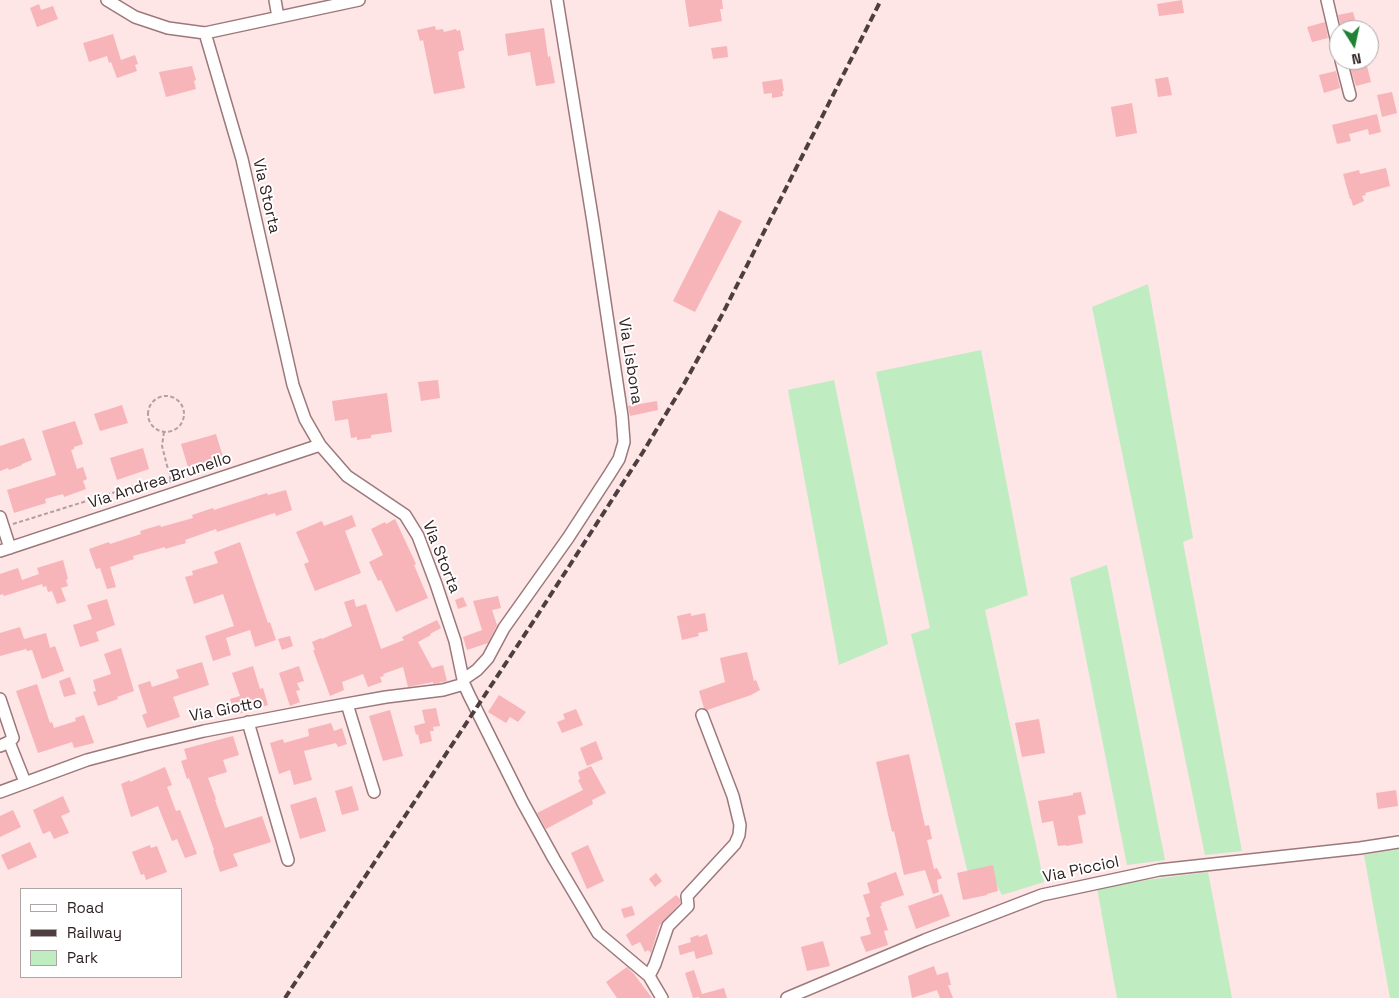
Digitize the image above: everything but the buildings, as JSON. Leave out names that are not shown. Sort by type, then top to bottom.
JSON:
[{"type":"street","points":[[107,0],[135,17],[168,28],[205,33],[358,0]]},
{"type":"street","points":[[275,0],[278,17]]},
{"type":"street","name":"Via Lisbona","points":[[464,682],[488,658],[504,628],[568,538],[609,475],[619,459],[624,442],[594,232],[557,0]]},
{"type":"street","points":[[1326,0],[1331,20]]},
{"type":"street","name":"Via Storta","points":[[205,33],[242,159],[293,385],[305,419],[320,445],[347,476],[406,515],[418,536],[436,584],[455,641],[464,682],[469,695],[540,834],[598,933],[649,976],[662,998]]},
{"type":"street","points":[[1344,70],[1350,95]]},
{"type":"street","name":"Via Andrea Brunello","points":[[2,522],[5,549],[320,445]]},
{"type":"street","name":"Via Giotto","points":[[0,792],[87,760],[196,733],[386,697],[438,691],[464,682]]},
{"type":"street","points":[[0,699],[14,738],[4,744],[25,782]]},
{"type":"street","points":[[347,704],[374,792]]},
{"type":"street","points":[[649,976],[668,926],[688,906],[687,896],[735,844],[738,835],[740,825],[734,796],[702,715]]},
{"type":"street","points":[[248,722],[288,860]]},
{"type":"street","name":"Via Picciol","points":[[788,998],[925,940],[1042,895],[1159,870],[1399,842]]},
{"type":"path","points":[[161,397],[168,397],[180,403],[184,415],[182,424],[171,432],[164,432],[152,426],[148,412],[155,400],[161,397]]},
{"type":"path","points":[[2,522],[157,480],[172,482],[162,446],[164,432]]},
{"type":"green space","points":[[1148,284],[1193,538],[1183,542],[1242,851],[1205,855],[1092,307]]},
{"type":"green space","points":[[981,350],[1028,595],[985,610],[1044,882],[1002,895],[988,869],[968,874],[911,634],[930,628],[876,372]]},
{"type":"green space","points":[[834,380],[888,644],[839,665],[788,390]]},
{"type":"green space","points":[[1107,565],[1165,860],[1127,865],[1070,578]]},
{"type":"green space","points":[[1399,849],[1399,998],[1390,998],[1364,855]]},
{"type":"green space","points":[[1208,872],[1232,998],[1117,998],[1097,888]]},
{"type":"railway","points":[[285,998],[535,619],[643,452],[684,384],[723,313],[881,0]]}]
